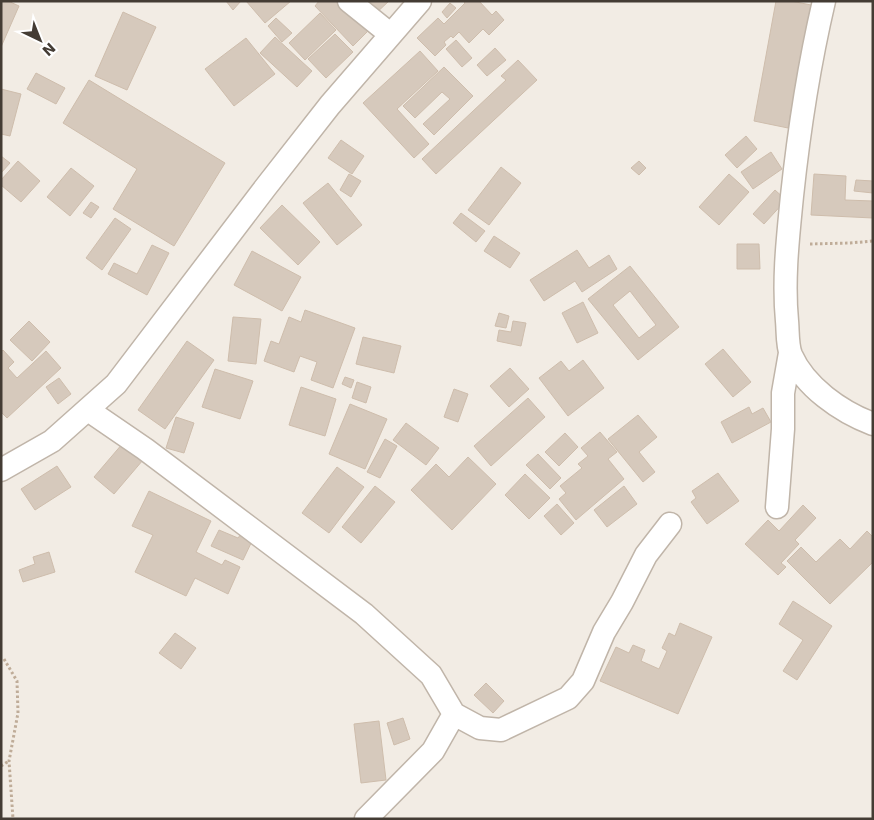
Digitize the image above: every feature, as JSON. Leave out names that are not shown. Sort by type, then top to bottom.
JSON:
[{"type":"street","points":[[349,1],[390,34]]},
{"type":"street","points":[[1,470],[52,441],[116,384],[330,105],[420,1]]},
{"type":"street","points":[[777,507],[784,429],[783,393],[790,353],[785,298],[787,244],[800,121],[824,1]]},
{"type":"street","points":[[790,353],[803,376],[824,396],[853,416],[873,424]]},
{"type":"street","points":[[88,410],[145,449],[364,614],[431,675],[454,714],[480,728],[501,730],[568,698],[583,681],[604,632],[646,555],[670,524]]},
{"type":"street","points":[[366,819],[433,751],[454,714]]},
{"type":"path","points":[[787,244],[873,241]]},
{"type":"path","points":[[4,659],[17,681],[18,713],[8,761],[13,819]]},
{"type":"path","points":[[1,766],[8,761]]},
{"type":"building","points":[[1,1],[8,1],[19,6],[1,47]]},
{"type":"building","points":[[226,1],[241,1],[233,10]]},
{"type":"building","points":[[246,1],[291,1],[265,23]]},
{"type":"building","points":[[319,1],[343,1],[370,29],[353,46],[315,6]]},
{"type":"building","points":[[358,1],[389,1],[373,16]]},
{"type":"building","points":[[463,1],[479,1],[492,15],[496,11],[504,20],[489,35],[483,29],[469,43],[459,32],[453,38],[451,36],[444,42],[446,45],[435,56],[417,38],[438,18],[444,24],[465,3]]},
{"type":"building","points":[[776,1],[791,1],[811,5],[788,128],[754,121]]},
{"type":"building","points":[[450,3],[456,8],[447,18],[442,12]]},
{"type":"building","points":[[123,12],[156,27],[127,90],[95,76]]},
{"type":"building","points":[[320,13],[336,30],[305,60],[289,43]]},
{"type":"building","points":[[276,18],[292,33],[282,42],[268,26]]},
{"type":"building","points":[[335,34],[353,52],[326,78],[308,59]]},
{"type":"building","points":[[275,37],[312,71],[297,87],[260,53]]},
{"type":"building","points":[[246,38],[275,74],[234,106],[205,69]]},
{"type":"building","points":[[456,40],[472,58],[462,67],[446,49]]},
{"type":"building","points":[[495,48],[506,60],[487,76],[477,65]]},
{"type":"building","points":[[420,51],[438,71],[397,109],[429,144],[414,158],[363,103]]},
{"type":"building","points":[[518,60],[537,80],[436,174],[422,159],[506,80],[501,76]]},
{"type":"building","points":[[444,67],[473,96],[434,135],[423,124],[450,99],[442,92],[415,118],[403,106]]},
{"type":"building","points":[[36,73],[65,88],[56,104],[27,89]]},
{"type":"building","points":[[89,80],[225,163],[174,246],[113,209],[137,169],[63,123]]},
{"type":"building","points":[[1,89],[21,94],[10,136],[1,134]]},
{"type":"building","points":[[746,136],[757,149],[737,168],[725,155]]},
{"type":"building","points":[[341,140],[364,156],[352,174],[328,158]]},
{"type":"building","points":[[771,152],[782,169],[753,189],[741,172]]},
{"type":"building","points":[[1,156],[10,163],[1,173]]},
{"type":"building","points":[[18,161],[40,181],[21,202],[1,185],[1,180]]},
{"type":"building","points":[[639,161],[646,168],[639,175],[631,168]]},
{"type":"building","points":[[501,167],[521,183],[489,225],[468,210]]},
{"type":"building","points":[[71,168],[94,186],[70,216],[47,197]]},
{"type":"building","points":[[349,174],[361,181],[351,197],[340,190]]},
{"type":"building","points":[[729,174],[749,192],[719,225],[699,207]]},
{"type":"building","points":[[814,174],[846,176],[845,200],[873,201],[873,218],[811,215]]},
{"type":"building","points":[[856,180],[873,181],[873,193],[854,191]]},
{"type":"building","points":[[328,183],[362,225],[337,245],[303,203]]},
{"type":"building","points":[[775,190],[786,200],[764,224],[753,214]]},
{"type":"building","points":[[91,202],[99,207],[91,218],[83,213]]},
{"type":"building","points":[[282,205],[320,242],[298,265],[260,228]]},
{"type":"building","points":[[461,213],[485,231],[476,242],[453,223]]},
{"type":"building","points":[[115,218],[131,229],[102,270],[86,258]]},
{"type":"building","points":[[494,236],[520,253],[510,268],[484,251]]},
{"type":"building","points":[[737,244],[759,244],[760,269],[737,269]]},
{"type":"building","points":[[152,245],[169,253],[147,295],[108,274],[114,263],[137,274]]},
{"type":"building","points":[[577,250],[589,268],[609,255],[617,269],[582,292],[575,281],[544,301],[530,280]]},
{"type":"building","points":[[252,251],[301,277],[282,311],[234,285]]},
{"type":"building","points":[[630,266],[679,327],[638,360],[588,299]],"holes":[[[630,291],[656,325],[639,338],[613,305]]]},
{"type":"building","points":[[583,302],[598,333],[577,343],[562,313]]},
{"type":"building","points":[[305,310],[355,328],[333,388],[311,380],[317,362],[300,356],[294,372],[264,361],[271,341],[279,344],[289,317],[301,322]]},
{"type":"building","points":[[499,313],[509,316],[506,328],[495,326]]},
{"type":"building","points":[[233,317],[261,319],[256,364],[228,361]]},
{"type":"building","points":[[29,321],[50,342],[32,361],[10,340]]},
{"type":"building","points":[[513,321],[526,323],[521,346],[497,341],[499,330],[511,332]]},
{"type":"building","points":[[363,337],[401,346],[394,373],[356,364]]},
{"type":"building","points":[[187,341],[214,360],[165,429],[138,410]]},
{"type":"building","points":[[723,349],[751,382],[733,397],[705,364]]},
{"type":"building","points":[[3,350],[14,362],[8,368],[17,378],[46,351],[61,368],[7,418],[1,412],[1,352]]},
{"type":"building","points":[[583,360],[604,388],[568,416],[539,378],[561,361],[569,371]]},
{"type":"building","points":[[510,368],[529,389],[509,407],[490,386]]},
{"type":"building","points":[[215,369],[253,381],[240,419],[202,407]]},
{"type":"building","points":[[345,377],[354,380],[351,388],[342,384]]},
{"type":"building","points":[[59,378],[71,394],[58,404],[46,387]]},
{"type":"building","points":[[357,382],[371,387],[366,403],[352,398]]},
{"type":"building","points":[[301,387],[336,399],[325,436],[289,425]]},
{"type":"building","points":[[454,389],[468,394],[458,422],[444,417]]},
{"type":"building","points":[[528,398],[545,417],[491,466],[474,446]]},
{"type":"building","points":[[350,404],[387,419],[365,469],[329,454]]},
{"type":"building","points":[[749,407],[752,414],[763,408],[771,422],[732,443],[721,422]]},
{"type":"building","points":[[638,415],[657,437],[639,452],[655,472],[643,482],[608,439]]},
{"type":"building","points":[[176,417],[194,423],[184,453],[166,448]]},
{"type":"building","points":[[406,423],[439,448],[426,465],[393,440]]},
{"type":"building","points":[[600,432],[617,452],[608,459],[624,479],[576,520],[559,499],[566,493],[560,486],[582,468],[578,464],[588,456],[581,448]]},
{"type":"building","points":[[565,433],[578,447],[559,466],[545,452]]},
{"type":"building","points":[[385,439],[397,446],[380,478],[367,472]]},
{"type":"building","points":[[123,443],[143,460],[114,494],[94,477]]},
{"type":"building","points":[[538,454],[561,478],[550,489],[526,465]]},
{"type":"building","points":[[468,457],[496,484],[452,530],[411,490],[436,464],[449,477]]},
{"type":"building","points":[[57,466],[71,487],[35,510],[21,489]]},
{"type":"building","points":[[337,467],[364,487],[329,533],[302,513]]},
{"type":"building","points":[[718,473],[739,501],[707,524],[691,502],[696,498],[692,491]]},
{"type":"building","points":[[525,474],[550,498],[529,519],[505,495]]},
{"type":"building","points":[[375,486],[395,502],[361,543],[342,527]]},
{"type":"building","points":[[624,486],[637,504],[607,527],[594,510]]},
{"type":"building","points":[[149,491],[211,521],[196,552],[222,565],[225,560],[240,567],[228,594],[195,578],[186,596],[135,572],[153,535],[132,526]]},
{"type":"building","points":[[557,504],[574,523],[561,535],[544,516]]},
{"type":"building","points":[[803,505],[816,518],[795,540],[799,544],[781,563],[786,567],[778,575],[745,544],[768,520],[779,531]]},
{"type":"building","points":[[219,530],[238,538],[241,534],[253,539],[243,560],[211,546]]},
{"type":"building","points":[[867,531],[873,537],[873,562],[830,604],[787,561],[801,547],[816,562],[840,539],[850,549]]},
{"type":"building","points":[[49,552],[55,572],[23,582],[19,570],[35,564],[33,557]]},
{"type":"building","points":[[793,601],[832,626],[797,680],[783,671],[803,640],[779,624]]},
{"type":"building","points":[[680,623],[712,637],[678,714],[600,681],[616,647],[629,653],[633,645],[645,650],[641,661],[659,669],[667,651],[662,648],[669,633],[675,636]]},
{"type":"building","points":[[175,633],[196,648],[181,669],[159,653]]},
{"type":"building","points":[[486,683],[504,701],[493,713],[474,695]]},
{"type":"building","points":[[403,718],[410,739],[394,745],[387,723]]},
{"type":"building","points":[[379,721],[386,780],[361,783],[354,724]]}]
